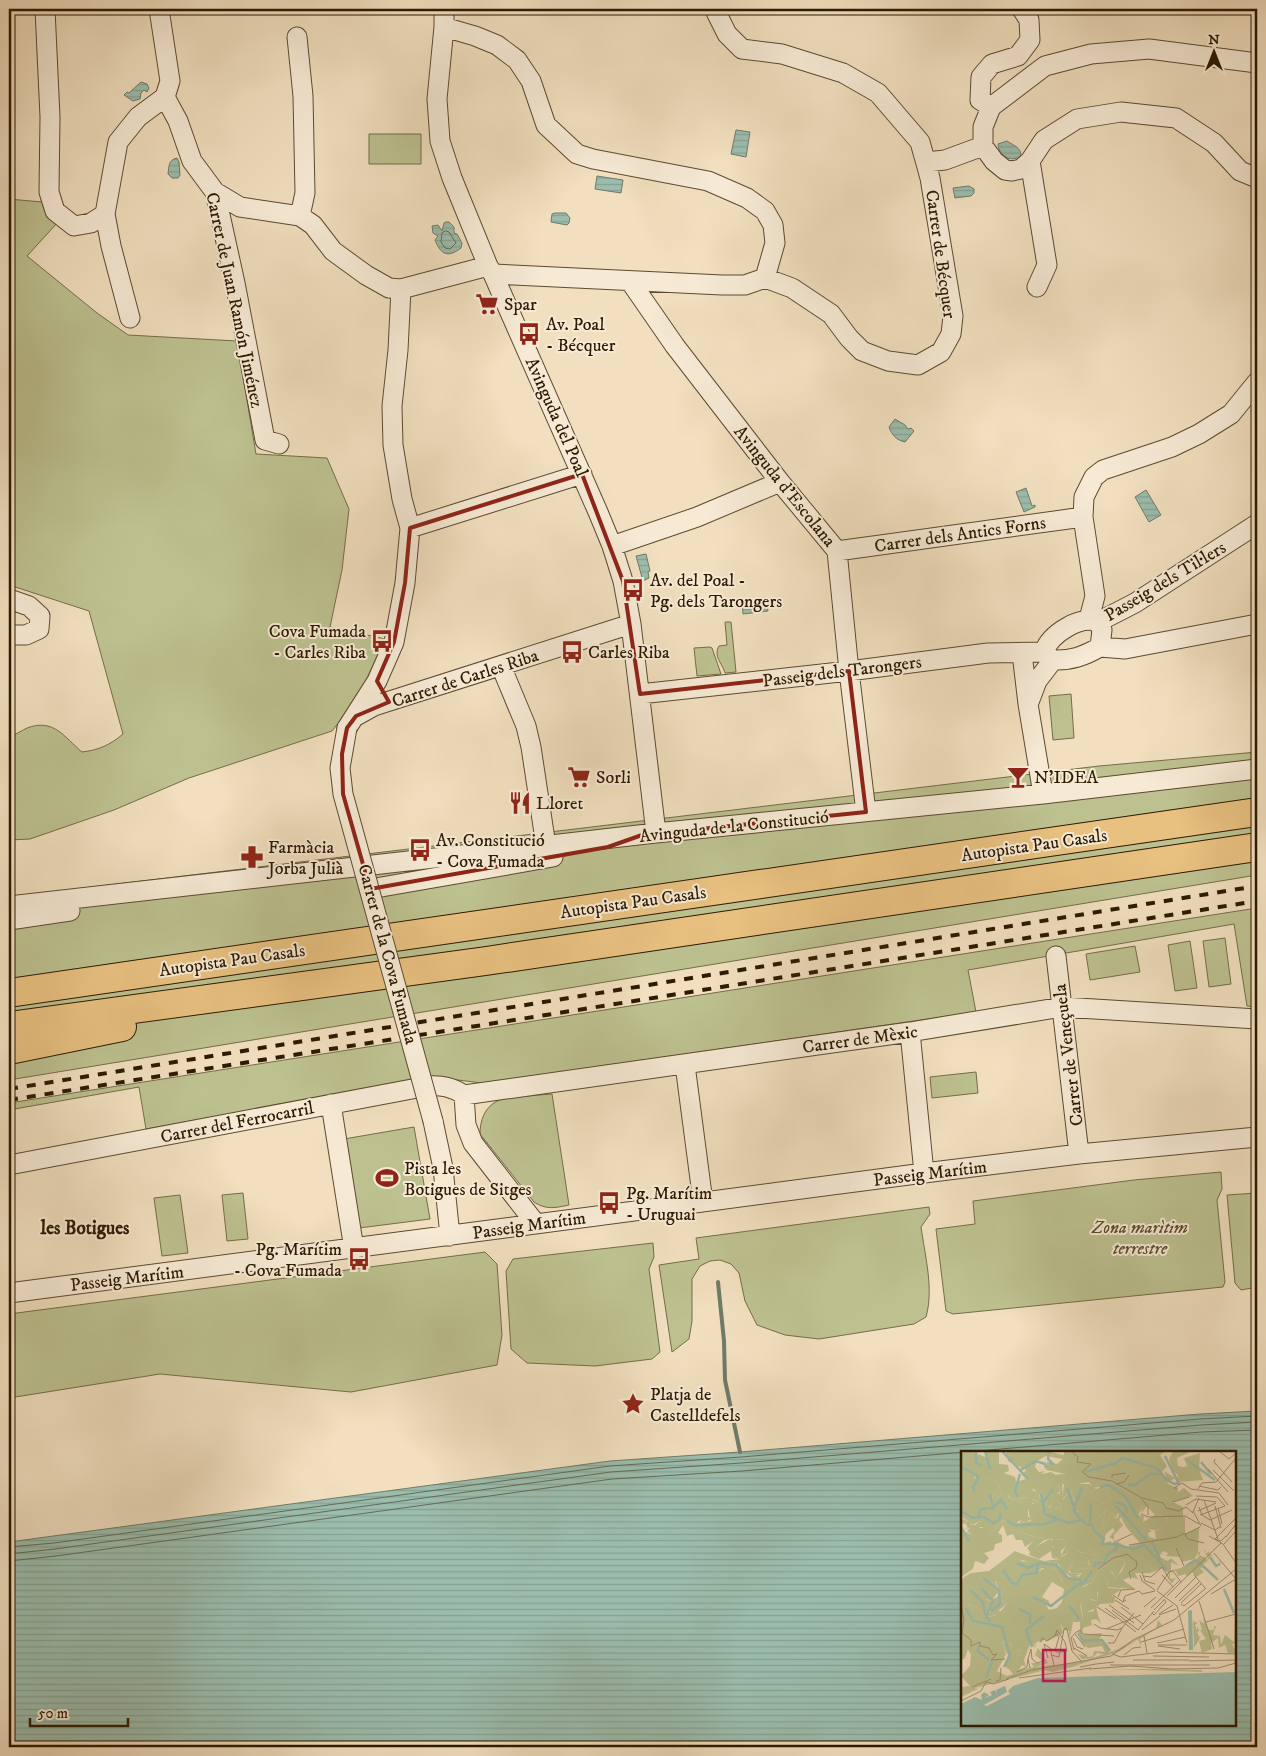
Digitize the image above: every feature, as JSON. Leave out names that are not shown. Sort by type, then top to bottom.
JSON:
[{"type":"highway","name":"Autopista Pau Casals","points":[[9,993],[1257,812]]},
{"type":"highway","name":"Autopista Pau Casals","points":[[9,1026],[340,981],[1257,847]]},
{"type":"highway","points":[[9,1050],[340,981]]},
{"type":"street","points":[[45,9],[50,117],[49,192],[54,211],[74,226],[91,223],[105,214]]},
{"type":"street","points":[[130,318],[105,214],[118,142],[138,117],[165,97],[170,81],[159,9]]},
{"type":"street","name":"Carrer de Bécquer","points":[[716,9],[727,34],[742,49],[782,54],[842,73],[878,93],[920,142],[927,162],[953,316],[951,334],[941,352],[918,366],[888,361],[862,351],[849,338],[831,314],[792,288],[765,278]]},
{"type":"street","points":[[991,107],[980,100],[981,77],[992,64],[1018,56],[1030,40],[1029,20],[1022,9]]},
{"type":"street","points":[[215,192],[240,208],[300,216],[313,225],[333,251],[366,275],[389,288],[401,288],[491,270],[630,281],[745,285],[765,278],[775,244],[773,225],[765,211],[747,198],[708,181],[593,159],[577,154],[546,125],[531,81],[517,60],[497,45],[475,36],[444,18]]},
{"type":"street","name":"Avinguda del Poal","points":[[444,18],[437,99],[440,141],[452,178],[491,270],[612,546],[623,581],[631,624],[640,694],[649,834]]},
{"type":"street","points":[[297,37],[303,96],[305,184],[300,216]]},
{"type":"street","points":[[1257,63],[1149,49],[1091,54],[1046,66],[991,107],[984,128],[983,146],[994,161],[1005,170],[1012,172],[1021,169],[1030,161],[1044,140],[1078,119],[1121,112],[1176,118],[1214,143],[1240,171],[1257,178]]},
{"type":"street","name":"Carrer de Juan Ramón Jiménez","points":[[165,97],[178,121],[192,161],[215,192],[235,283],[265,440],[279,444]]},
{"type":"street","points":[[927,162],[945,160],[983,146]]},
{"type":"street","points":[[1030,161],[1047,265],[1037,287]]},
{"type":"street","name":"Avinguda d'Escolana","points":[[630,281],[675,346],[780,482],[837,551],[866,812]]},
{"type":"street","name":"Carrer de la Cova Fumada","points":[[401,288],[398,350],[392,406],[393,445],[402,498],[410,528],[406,583],[394,642],[378,681],[352,722],[342,754],[341,782],[433,1121],[443,1168],[450,1236]]},
{"type":"street","points":[[1257,382],[1231,414],[1199,434],[1172,446],[1104,470],[1094,477],[1084,497],[1083,516],[1095,596],[1093,621],[1102,630],[1100,646],[1125,649],[1257,624]]},
{"type":"street","points":[[410,528],[582,474]]},
{"type":"street","points":[[612,546],[697,517],[780,482]]},
{"type":"street","name":"Carrer dels Antics Forns","points":[[837,551],[1083,516]]},
{"type":"street","name":"Passeig dels Til·lers","points":[[1093,621],[1135,602],[1257,524]]},
{"type":"street","points":[[9,599],[29,606],[40,616],[39,629],[26,635],[9,635]]},
{"type":"street","points":[[1028,704],[1048,656],[1046,645],[1053,637],[1066,628],[1093,621]]},
{"type":"street","name":"Carrer de Carles Riba","points":[[352,722],[374,706],[631,624]]},
{"type":"street","name":"Passeig dels Tarongers","points":[[640,694],[849,671],[988,653],[1022,653],[1064,660],[1085,655],[1100,646]]},
{"type":"street","points":[[1022,653],[1028,704],[1043,794]]},
{"type":"street","points":[[501,666],[526,726],[546,846]]},
{"type":"street","points":[[378,681],[385,695],[397,699]]},
{"type":"street","name":"Avinguda de la Constitució","points":[[210,883],[649,834],[1043,794],[1257,769]]},
{"type":"street","points":[[370,889],[608,847],[649,834]]},
{"type":"street","points":[[9,906],[210,883]]},
{"type":"street","points":[[9,920],[164,896],[210,883]]},
{"type":"street","name":"Carrer de Veneçuela","points":[[1056,956],[1080,1154]]},
{"type":"street","name":"Carrer de Mèxic","points":[[464,1095],[910,1032],[1062,1007],[1257,1019]]},
{"type":"street","points":[[910,1032],[924,1173]]},
{"type":"street","points":[[685,1065],[703,1202]]},
{"type":"street","name":"Carrer del Ferrocarril","points":[[9,1165],[441,1085],[455,1089],[464,1095]]},
{"type":"street","points":[[464,1095],[466,1126],[473,1143],[536,1224]]},
{"type":"street","points":[[331,1104],[354,1249]]},
{"type":"street","name":"Passeig Marítim","points":[[9,1293],[924,1173],[1080,1154],[1257,1137]]},
{"type":"highlighted area","points":[[582,474],[623,581],[640,694],[849,671],[866,812],[642,835],[608,847],[370,889],[343,794],[342,754],[347,728],[356,716],[389,702],[377,681],[394,642],[405,583],[410,528]]},
{"type":"green space","points":[[369,134],[421,134],[421,164],[369,164]]},
{"type":"green space","points":[[9,199],[42,202],[59,221],[27,256],[97,313],[128,335],[237,341],[256,454],[327,458],[349,509],[342,570],[330,627],[385,639],[358,698],[332,731],[189,778],[114,810],[30,839],[9,840],[9,737],[27,728],[44,725],[52,727],[64,735],[82,752],[104,746],[123,734],[89,611],[9,585]]},
{"type":"green space","points":[[725,622],[731,622],[736,672],[725,673],[717,656],[719,646],[727,645]]},
{"type":"green space","points":[[710,647],[721,674],[697,676],[694,648]]},
{"type":"green space","points":[[1071,694],[1074,738],[1053,740],[1049,696]]},
{"type":"green space","points":[[1257,752],[1257,875],[9,1080],[9,897],[1099,766]]},
{"type":"green space","points":[[1257,908],[1257,1007],[1247,1006],[1234,924],[968,970],[976,1012],[490,1084],[434,1077],[146,1129],[139,1087],[9,1110],[9,1103]]},
{"type":"green space","points":[[1225,938],[1231,984],[1209,987],[1203,941]]},
{"type":"green space","points":[[1190,941],[1197,988],[1175,991],[1168,945]]},
{"type":"green space","points":[[1135,946],[1140,972],[1090,980],[1086,954]]},
{"type":"green space","points":[[976,1072],[978,1093],[932,1098],[930,1077]]},
{"type":"green space","points":[[552,1094],[569,1205],[551,1208],[534,1202],[480,1134],[481,1124],[486,1111],[497,1101],[515,1097]]},
{"type":"green space","name":"Pista les Botigues de Sitges","points":[[414,1127],[430,1219],[359,1228],[344,1139]]},
{"type":"green space","name":"Zona marìtim terrestre","points":[[1221,1172],[1222,1189],[1217,1200],[1225,1282],[1223,1287],[953,1314],[946,1311],[936,1229],[975,1224],[973,1201],[1134,1180]]},
{"type":"green space","points":[[243,1193],[248,1239],[227,1241],[222,1195]]},
{"type":"green space","name":"Zona marìtim terrestre","points":[[1257,1193],[1257,1287],[1241,1290],[1235,1283],[1227,1195]]},
{"type":"green space","points":[[180,1195],[188,1253],[162,1256],[154,1198]]},
{"type":"green space","points":[[929,1207],[930,1214],[921,1227],[928,1272],[928,1306],[926,1317],[914,1324],[819,1339],[785,1335],[757,1325],[745,1301],[739,1273],[731,1264],[720,1260],[710,1261],[700,1266],[692,1279],[692,1321],[689,1339],[672,1352],[659,1265],[699,1259],[696,1238]]},
{"type":"green space","points":[[653,1243],[654,1257],[649,1269],[660,1352],[652,1359],[595,1366],[527,1363],[511,1349],[506,1271],[513,1259]]},
{"type":"green space","points":[[485,1252],[497,1264],[502,1335],[497,1365],[351,1392],[160,1374],[9,1398],[9,1314]]},
{"type":"water","points":[[141,82],[147,84],[149,88],[147,92],[144,90],[141,93],[140,99],[133,101],[124,95],[127,92],[129,93]]},
{"type":"water","points":[[736,130],[750,132],[746,157],[731,154]]},
{"type":"water","points":[[1007,141],[1018,149],[1021,156],[1013,159],[1006,157],[1000,152],[998,144]]},
{"type":"water","points":[[177,158],[180,175],[178,178],[172,178],[168,174],[170,162]]},
{"type":"water","points":[[597,176],[623,180],[621,193],[595,189]]},
{"type":"water","points":[[969,186],[974,189],[974,193],[971,196],[955,198],[953,188]]},
{"type":"water","points":[[566,213],[570,218],[569,223],[567,225],[551,222],[552,214]]},
{"type":"water","points":[[446,222],[449,222],[454,227],[454,233],[457,234],[462,243],[461,248],[449,254],[442,252],[437,245],[435,240],[438,236],[433,233],[432,226],[438,225],[442,231]]},
{"type":"water","points":[[895,419],[908,429],[911,428],[914,431],[905,442],[893,435],[890,430],[889,427]]},
{"type":"water","points":[[1026,488],[1032,506],[1035,505],[1035,507],[1024,512],[1016,492]]},
{"type":"water","points":[[1146,490],[1161,515],[1149,522],[1135,497]]},
{"type":"water","points":[[646,554],[650,571],[648,572],[649,578],[643,581],[636,556]]},
{"type":"water","points":[[766,598],[768,611],[743,614],[742,601]]},
{"type":"water","points":[[1257,1411],[1257,1747],[9,1747],[9,1542],[610,1461],[1200,1414]]},
{"type":"waterway","points":[[718,1282],[724,1341],[725,1380],[740,1452]]},
{"type":"railway","points":[[9,1089],[1257,886]]},
{"type":"railway","points":[[9,1100],[1257,901]]},
{"type":"place","name":"Spar","points":[[487,304]]},
{"type":"place","name":"Av. Poal - Bécquer","points":[[529,334]]},
{"type":"place","name":"Av. del Poal - Pg. dels Tarongers","points":[[633,590]]},
{"type":"place","name":"Cova Fumada - Carles Riba","points":[[382,641]]},
{"type":"place","name":"Carles Riba","points":[[572,652]]},
{"type":"place","name":"Sorli","points":[[579,777]]},
{"type":"place","name":"N'IDEA","points":[[1018,777]]},
{"type":"place","name":"Lloret","points":[[520,803]]},
{"type":"place","name":"Av. Constitució - Cova Fumada","points":[[420,850]]},
{"type":"place","name":"Farmàcia Jorba Julià","points":[[252,857]]},
{"type":"place","name":"Pista les Botigues de Sitges","points":[[387,1178]]},
{"type":"place","name":"Pg. Marítim - Uruguai","points":[[609,1203]]},
{"type":"place","name":"Pg. Marítim - Cova Fumada","points":[[359,1259]]},
{"type":"place","name":"Platja de Castelldefels","points":[[633,1404]]},
{"type":"district","name":"les Botigues","points":[[85,1227]]}]
